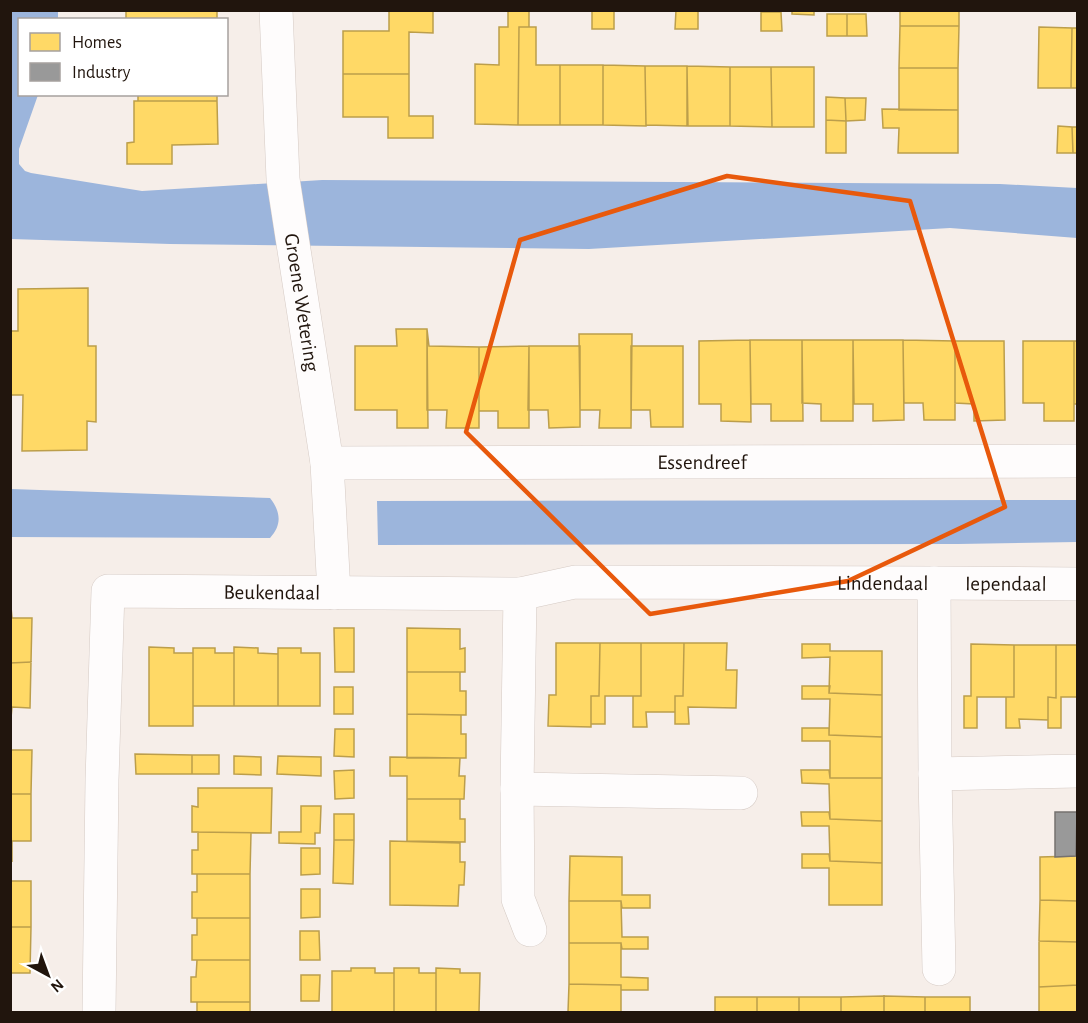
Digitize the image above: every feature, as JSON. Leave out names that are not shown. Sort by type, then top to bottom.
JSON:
[{"type":"street","name":"Groene Wetering","points":[[276,10],[283,179],[327,463],[334,593]]},
{"type":"street","name":"Essendreef","points":[[327,463],[1077,461]]},
{"type":"street","name":"Lindendaal","points":[[520,594],[575,582],[934,583],[939,969]]},
{"type":"street","name":"Iependaal","points":[[934,583],[1077,584]]},
{"type":"street","name":"Beukendaal","points":[[99,1012],[102,780],[108,591],[520,594]]},
{"type":"street","points":[[520,594],[518,899],[530,930]]},
{"type":"street","points":[[935,774],[1077,771]]},
{"type":"street","points":[[517,789],[741,793]]},
{"type":"highlighted area","points":[[727,176],[910,201],[1005,507],[848,581],[650,614],[466,432],[520,240]]},
{"type":"water","points":[[11,10],[58,11],[58,18],[18,18],[18,96],[38,96],[19,149],[19,164],[25,171],[31,173],[142,191],[322,180],[1000,184],[1077,188],[1077,238],[950,228],[589,249],[170,244],[11,239]]},
{"type":"water","points":[[11,489],[270,498],[279,518],[277,528],[270,538],[11,537]]},
{"type":"water","points":[[1077,500],[1077,542],[378,545],[377,501]]},
{"type":"building: Homes","points":[[126,10],[217,10],[217,18],[126,18]]},
{"type":"building: Homes","points":[[433,10],[433,33],[409,32],[409,74],[343,74],[343,31],[389,31],[389,11]]},
{"type":"building: Homes","points":[[508,10],[529,10],[529,27],[519,27],[518,125],[475,124],[475,64],[499,65],[499,27],[508,27]]},
{"type":"building: Homes","points":[[592,10],[614,10],[614,29],[592,29]]},
{"type":"building: Homes","points":[[676,10],[698,11],[698,29],[675,29]]},
{"type":"building: Homes","points":[[792,10],[814,10],[814,15],[792,14]]},
{"type":"building: Homes","points":[[900,10],[959,10],[959,26],[900,26]]},
{"type":"building: Homes","points":[[761,12],[781,12],[782,31],[761,31]]},
{"type":"building: Homes","points":[[827,14],[847,14],[847,36],[827,36]]},
{"type":"building: Homes","points":[[847,14],[866,14],[867,36],[847,36]]},
{"type":"building: Homes","points":[[900,26],[959,26],[958,68],[899,68]]},
{"type":"building: Homes","points":[[519,27],[536,27],[536,65],[560,65],[560,125],[518,125]]},
{"type":"building: Homes","points":[[1039,27],[1072,28],[1071,88],[1038,88]]},
{"type":"building: Homes","points":[[1072,28],[1078,28],[1078,88],[1071,88]]},
{"type":"building: Homes","points":[[560,65],[603,65],[603,125],[560,125]]},
{"type":"building: Homes","points":[[603,65],[645,66],[646,126],[603,125]]},
{"type":"building: Homes","points":[[645,66],[687,66],[688,126],[646,125]]},
{"type":"building: Homes","points":[[687,66],[730,67],[730,126],[687,126]]},
{"type":"building: Homes","points":[[730,67],[771,67],[772,127],[730,126]]},
{"type":"building: Homes","points":[[771,67],[814,67],[814,127],[772,127]]},
{"type":"building: Homes","points":[[899,68],[958,68],[958,110],[899,110]]},
{"type":"building: Homes","points":[[343,74],[409,74],[409,116],[433,116],[433,138],[388,138],[388,117],[343,117]]},
{"type":"building: Homes","points":[[138,96],[217,96],[217,101],[138,101]]},
{"type":"building: Homes","points":[[826,97],[845,98],[846,121],[826,120]]},
{"type":"building: Homes","points":[[845,98],[866,98],[865,120],[846,121]]},
{"type":"building: Homes","points":[[134,101],[217,101],[218,144],[172,145],[172,164],[127,164],[127,143],[134,142]]},
{"type":"building: Homes","points":[[882,109],[958,110],[958,153],[898,153],[899,128],[883,128]]},
{"type":"building: Homes","points":[[826,120],[846,121],[846,153],[826,153]]},
{"type":"building: Homes","points":[[1058,126],[1072,127],[1073,153],[1057,153]]},
{"type":"building: Homes","points":[[1072,127],[1078,127],[1078,153],[1073,153]]},
{"type":"building: Homes","points":[[88,288],[88,346],[96,346],[96,422],[87,421],[87,450],[22,451],[23,395],[10,395],[10,331],[18,331],[18,289]]},
{"type":"building: Homes","points":[[396,329],[427,329],[428,428],[397,428],[397,410],[355,410],[355,346],[397,346]]},
{"type":"building: Homes","points":[[427,329],[429,346],[479,347],[479,428],[446,428],[447,410],[427,410]]},
{"type":"building: Homes","points":[[579,334],[632,334],[631,428],[599,428],[600,410],[580,410]]},
{"type":"building: Homes","points":[[750,340],[751,422],[721,421],[721,404],[699,404],[699,341]]},
{"type":"building: Homes","points":[[750,340],[802,340],[803,421],[771,421],[771,404],[751,404]]},
{"type":"building: Homes","points":[[802,340],[853,340],[853,421],[821,421],[821,404],[802,403]]},
{"type":"building: Homes","points":[[853,340],[903,340],[904,420],[873,421],[873,404],[854,404]]},
{"type":"building: Homes","points":[[903,340],[955,341],[955,420],[924,420],[923,403],[904,403]]},
{"type":"building: Homes","points":[[955,341],[1004,341],[1005,420],[974,421],[974,404],[955,403]]},
{"type":"building: Homes","points":[[1023,341],[1074,341],[1074,421],[1044,421],[1044,403],[1023,403]]},
{"type":"building: Homes","points":[[1074,341],[1078,341],[1078,404],[1074,404]]},
{"type":"building: Homes","points":[[529,346],[529,428],[498,428],[498,411],[479,411],[479,347]]},
{"type":"building: Homes","points":[[529,346],[580,346],[580,427],[549,428],[548,410],[528,410]]},
{"type":"building: Homes","points":[[631,346],[683,346],[683,427],[651,427],[650,410],[631,410]]},
{"type":"building: Homes","points":[[10,595],[12,618],[32,618],[31,662],[10,663]]},
{"type":"building: Homes","points":[[334,628],[354,628],[354,672],[335,672]]},
{"type":"building: Homes","points":[[407,628],[460,629],[460,649],[465,648],[465,672],[407,672]]},
{"type":"building: Homes","points":[[556,643],[600,643],[599,696],[591,696],[591,727],[548,726],[549,695],[556,695]]},
{"type":"building: Homes","points":[[600,643],[641,643],[641,696],[605,696],[605,724],[591,724],[591,696],[599,696]]},
{"type":"building: Homes","points":[[641,643],[684,643],[683,696],[675,696],[675,712],[646,712],[647,727],[633,727],[633,696],[641,696]]},
{"type":"building: Homes","points":[[684,643],[727,643],[726,670],[737,670],[736,708],[688,707],[689,724],[675,724],[675,696],[683,696]]},
{"type":"building: Homes","points":[[802,644],[830,644],[830,651],[882,651],[882,695],[829,693],[830,657],[802,658]]},
{"type":"building: Homes","points":[[971,644],[1014,645],[1014,697],[977,697],[977,728],[964,728],[964,696],[971,696]]},
{"type":"building: Homes","points":[[1014,645],[1056,645],[1056,698],[1048,697],[1048,720],[1019,719],[1020,728],[1006,728],[1006,697],[1014,697]]},
{"type":"building: Homes","points":[[1056,645],[1078,645],[1078,697],[1061,697],[1061,728],[1048,728],[1048,697],[1056,698]]},
{"type":"building: Homes","points":[[149,647],[174,648],[174,653],[193,653],[193,726],[149,726]]},
{"type":"building: Homes","points":[[234,647],[258,648],[258,653],[278,654],[278,706],[234,706]]},
{"type":"building: Homes","points":[[193,648],[215,648],[215,653],[234,653],[234,706],[193,706]]},
{"type":"building: Homes","points":[[278,648],[301,648],[301,653],[320,653],[320,706],[278,706]]},
{"type":"building: Homes","points":[[31,662],[30,708],[12,707],[10,729],[10,663]]},
{"type":"building: Homes","points":[[407,672],[460,672],[460,691],[466,691],[466,715],[407,714]]},
{"type":"building: Homes","points":[[802,686],[830,686],[829,693],[882,695],[882,737],[829,735],[830,699],[802,699]]},
{"type":"building: Homes","points":[[334,687],[353,687],[353,714],[334,714]]},
{"type":"building: Homes","points":[[407,714],[461,715],[461,734],[466,734],[466,758],[407,758]]},
{"type":"building: Homes","points":[[802,728],[829,728],[829,735],[882,737],[882,778],[830,778],[830,741],[802,741]]},
{"type":"building: Homes","points":[[10,729],[11,750],[32,750],[31,794],[10,794]]},
{"type":"building: Homes","points":[[335,729],[354,729],[354,757],[334,756]]},
{"type":"building: Homes","points":[[135,754],[192,755],[192,774],[136,774]]},
{"type":"building: Homes","points":[[192,755],[219,755],[219,774],[192,774]]},
{"type":"building: Homes","points":[[234,756],[261,757],[261,775],[234,774]]},
{"type":"building: Homes","points":[[278,756],[321,757],[321,776],[277,774]]},
{"type":"building: Homes","points":[[390,757],[460,758],[459,776],[465,776],[464,799],[407,799],[407,776],[390,776]]},
{"type":"building: Homes","points":[[354,770],[354,798],[335,799],[334,771]]},
{"type":"building: Homes","points":[[801,770],[829,770],[830,778],[882,778],[882,821],[830,819],[829,784],[802,783]]},
{"type":"building: Homes","points":[[198,788],[272,788],[271,833],[192,832],[192,806],[198,807]]},
{"type":"building: Homes","points":[[10,794],[31,794],[31,841],[12,841],[12,862]]},
{"type":"building: Homes","points":[[407,799],[460,799],[460,819],[465,819],[465,842],[407,841]]},
{"type":"building: Homes","points":[[301,806],[321,806],[320,833],[315,833],[315,844],[279,843],[279,832],[301,832]]},
{"type":"building: Homes","points":[[801,812],[829,812],[830,819],[882,821],[882,863],[830,861],[829,826],[802,826]]},
{"type":"building: Homes","points":[[1077,812],[1078,901],[1040,900],[1040,857],[1076,856]]},
{"type":"building: Homes","points":[[334,814],[354,814],[354,840],[334,840]]},
{"type":"building: Homes","points":[[198,832],[271,833],[251,833],[250,874],[192,874],[192,850],[198,850]]},
{"type":"building: Homes","points":[[334,840],[354,840],[353,884],[333,883]]},
{"type":"building: Homes","points":[[390,841],[460,843],[460,862],[465,862],[464,885],[459,885],[458,906],[390,905]]},
{"type":"building: Homes","points":[[301,848],[320,848],[320,874],[301,875]]},
{"type":"building: Homes","points":[[802,854],[829,854],[830,861],[882,863],[882,905],[829,905],[829,868],[802,868]]},
{"type":"building: Homes","points":[[570,856],[622,857],[622,895],[650,895],[650,908],[622,908],[621,901],[569,901]]},
{"type":"building: Homes","points":[[10,862],[11,881],[31,881],[31,927],[10,927]]},
{"type":"building: Homes","points":[[197,874],[250,874],[250,918],[192,918],[192,892],[197,892]]},
{"type":"building: Homes","points":[[301,889],[320,889],[320,917],[301,918]]},
{"type":"building: Homes","points":[[1040,900],[1078,901],[1078,942],[1039,941]]},
{"type":"building: Homes","points":[[569,901],[621,901],[622,937],[648,937],[648,949],[622,949],[621,943],[569,943]]},
{"type":"building: Homes","points":[[197,918],[250,918],[250,960],[192,960],[192,935],[197,935]]},
{"type":"building: Homes","points":[[10,927],[31,927],[30,973],[11,973],[11,994]]},
{"type":"building: Homes","points":[[300,931],[319,931],[320,960],[300,960]]},
{"type":"building: Homes","points":[[1039,941],[1078,942],[1078,985],[1039,987]]},
{"type":"building: Homes","points":[[569,943],[621,943],[621,977],[648,978],[648,990],[621,990],[621,985],[569,984]]},
{"type":"building: Homes","points":[[197,960],[250,960],[250,1002],[191,1002],[191,977],[196,977]]},
{"type":"building: Homes","points":[[351,968],[375,968],[375,973],[394,973],[394,1012],[332,1012],[332,971],[351,971]]},
{"type":"building: Homes","points":[[394,968],[419,968],[419,973],[436,973],[436,1012],[394,1012]]},
{"type":"building: Homes","points":[[436,968],[460,969],[460,973],[480,973],[479,1012],[436,1012]]},
{"type":"building: Homes","points":[[301,975],[320,975],[319,1001],[301,1001]]},
{"type":"building: Homes","points":[[569,984],[621,985],[621,1012],[568,1012]]},
{"type":"building: Homes","points":[[1078,985],[1078,1012],[1039,1012],[1039,987]]},
{"type":"building: Homes","points":[[884,996],[884,1012],[841,1012],[841,997]]},
{"type":"building: Homes","points":[[884,996],[925,997],[925,1012],[884,1012]]},
{"type":"building: Homes","points":[[715,997],[757,997],[757,1012],[715,1012]]},
{"type":"building: Homes","points":[[757,997],[799,997],[799,1012],[757,1012]]},
{"type":"building: Homes","points":[[799,997],[841,997],[841,1012],[799,1012]]},
{"type":"building: Homes","points":[[925,997],[970,997],[970,1012],[925,1012]]},
{"type":"building: Homes","points":[[197,1002],[250,1002],[250,1012],[197,1012]]},
{"type":"building: Industry","points":[[1055,812],[1077,812],[1076,856],[1055,857]]}]
